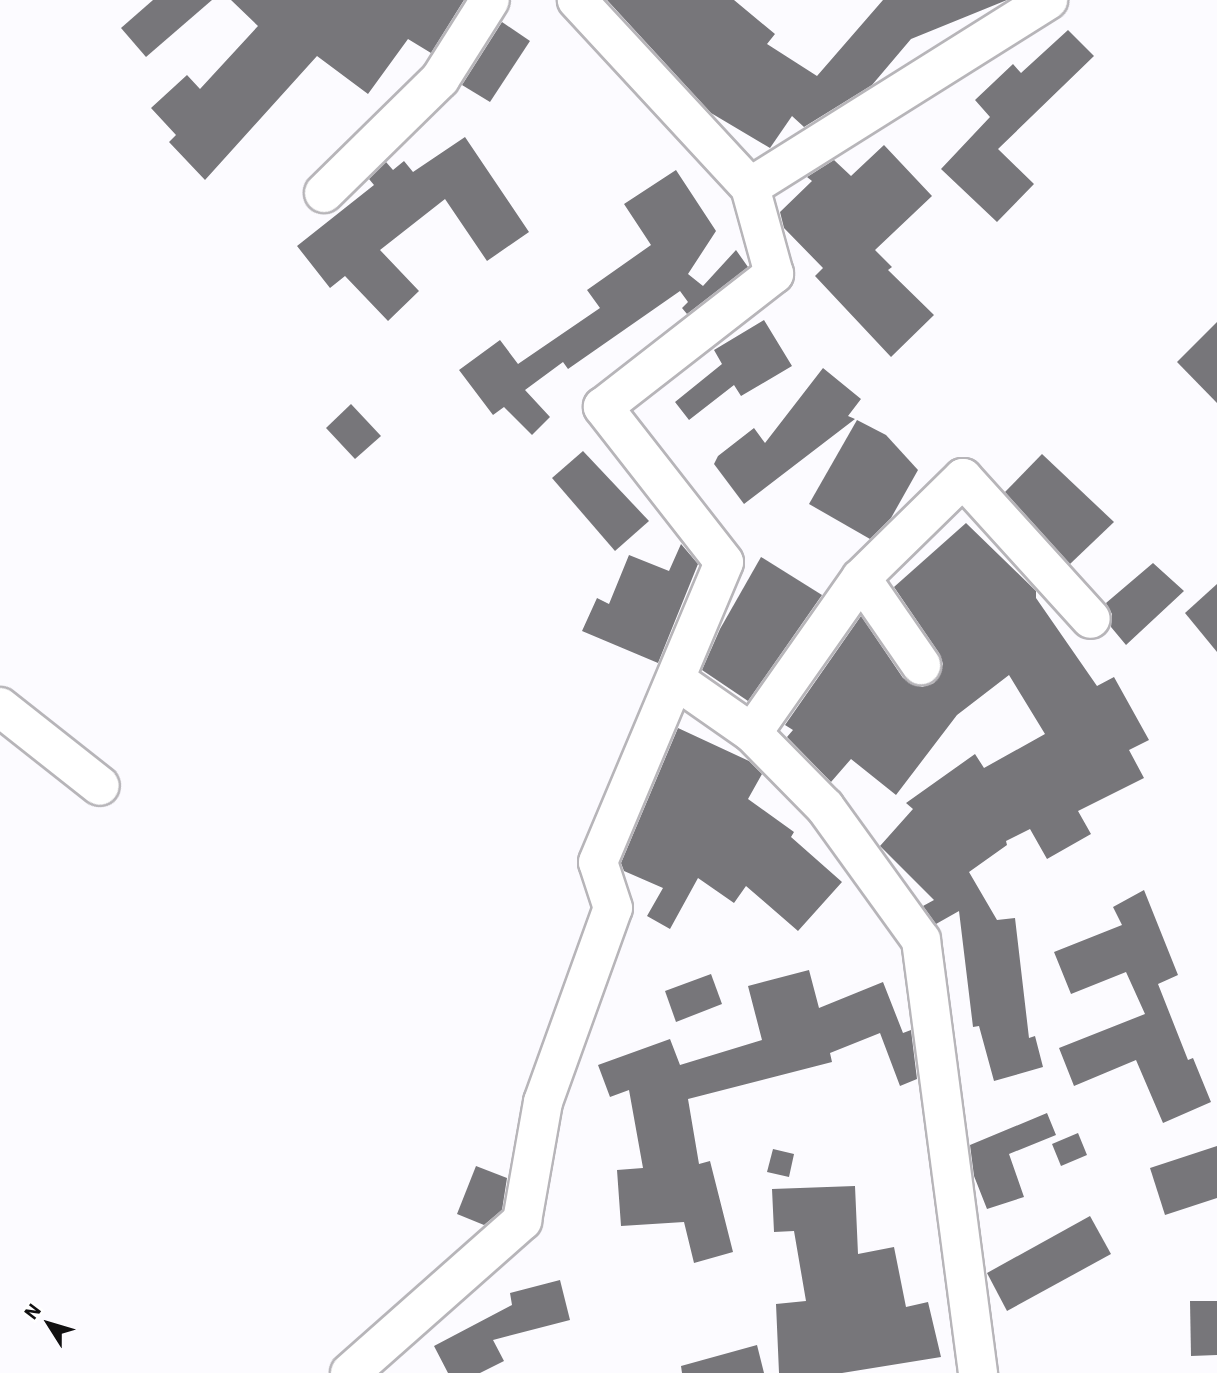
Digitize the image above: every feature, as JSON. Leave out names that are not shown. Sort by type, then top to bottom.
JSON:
[{"type":"street","points":[[324,193],[440,79],[490,0]]},
{"type":"street","points":[[349,1373],[522,1221],[543,1102],[614,908],[598,862],[677,680],[724,562],[603,407],[774,274],[750,187],[576,0]]},
{"type":"street","points":[[750,187],[1048,0]]},
{"type":"street","points":[[752,733],[861,578],[963,478],[1091,619]]},
{"type":"street","points":[[861,578],[921,665]]},
{"type":"street","points":[[677,680],[752,733],[825,807],[920,940],[978,1373]]},
{"type":"street","points":[[0,707],[100,786]]},
{"type":"building","points":[[153,0],[212,0],[146,57],[121,28]]},
{"type":"building","points":[[231,0],[464,0],[431,53],[408,39],[368,94],[317,56],[205,180],[169,142],[176,135],[151,108],[187,75],[200,89],[258,26]]},
{"type":"building","points":[[607,0],[734,0],[775,34],[767,44],[817,76],[883,0],[1007,0],[911,39],[872,85],[804,127],[792,116],[770,148],[711,113]]},
{"type":"building","points":[[502,22],[530,41],[490,102],[462,85]]},
{"type":"building","points":[[1068,30],[1094,56],[998,149],[1034,184],[997,222],[941,169],[990,117],[975,100],[1013,64],[1021,73]]},
{"type":"building","points":[[465,137],[529,232],[487,261],[445,199],[380,250],[419,291],[388,321],[345,276],[330,288],[297,246],[374,185],[369,179],[386,162],[393,170],[404,161],[413,172]]},
{"type":"building","points":[[884,145],[932,196],[875,250],[892,267],[888,270],[934,315],[891,357],[815,276],[823,268],[784,228],[780,212],[812,181],[807,177],[834,160],[851,176]]},
{"type":"building","points":[[676,170],[716,231],[688,274],[703,286],[736,250],[748,267],[687,314],[682,308],[688,302],[680,291],[568,369],[563,362],[525,390],[550,417],[532,435],[504,407],[493,415],[459,370],[500,340],[518,364],[600,308],[587,290],[651,245],[624,204]]},
{"type":"building","points":[[764,320],[792,366],[741,396],[734,385],[689,420],[675,402],[722,364],[714,350]]},
{"type":"building","points":[[1217,322],[1217,403],[1177,362]]},
{"type":"building","points":[[823,368],[861,399],[848,416],[855,419],[744,504],[714,464],[718,456],[754,428],[765,443]]},
{"type":"building","points":[[351,404],[381,436],[355,459],[326,428]]},
{"type":"building","points":[[857,420],[886,435],[918,470],[891,518],[870,539],[809,504]]},
{"type":"building","points":[[583,451],[649,521],[615,551],[552,478]]},
{"type":"building","points":[[1042,454],[1114,522],[1070,564],[1005,492]]},
{"type":"building","points":[[966,523],[1036,591],[1036,598],[1097,686],[1114,677],[1149,740],[1129,750],[1144,778],[1078,811],[1091,834],[1047,859],[1030,829],[1006,841],[1007,845],[969,872],[997,920],[1015,918],[1029,1038],[1035,1036],[1043,1067],[994,1081],[979,1026],[973,1027],[959,911],[936,924],[923,906],[934,900],[880,846],[913,809],[906,803],[975,754],[984,768],[1045,734],[1009,675],[957,715],[896,795],[851,759],[831,782],[787,737],[793,730],[785,725],[861,616],[903,678],[922,687],[934,683],[943,664],[939,653],[894,587]]},
{"type":"building","points":[[681,544],[698,564],[658,663],[582,631],[597,598],[609,604],[629,555],[669,571]]},
{"type":"building","points":[[761,557],[822,595],[748,701],[702,670],[720,629]]},
{"type":"building","points":[[1153,563],[1184,591],[1126,645],[1111,627],[1112,614],[1106,603]]},
{"type":"building","points":[[1217,584],[1217,652],[1185,613]]},
{"type":"building","points":[[678,728],[749,761],[762,774],[748,799],[794,832],[791,837],[842,882],[798,931],[746,886],[734,903],[698,878],[670,929],[647,916],[663,888],[624,871],[621,863]]},
{"type":"building","points":[[1144,890],[1178,975],[1158,984],[1188,1060],[1193,1058],[1211,1102],[1163,1123],[1136,1060],[1074,1086],[1059,1048],[1145,1014],[1126,972],[1071,994],[1054,952],[1122,925],[1113,907]]},
{"type":"building","points":[[809,970],[819,1008],[883,982],[903,1033],[911,1030],[917,1079],[900,1086],[880,1033],[830,1053],[832,1062],[688,1099],[699,1164],[710,1161],[733,1252],[694,1263],[684,1222],[621,1226],[617,1170],[643,1168],[629,1090],[610,1097],[598,1065],[670,1039],[680,1065],[762,1040],[748,986]]},
{"type":"building","points":[[711,974],[722,1004],[676,1022],[665,991]]},
{"type":"building","points":[[1047,1113],[1056,1135],[1009,1154],[1024,1197],[987,1209],[974,1176],[970,1145]]},
{"type":"building","points":[[1078,1133],[1087,1155],[1061,1166],[1052,1144]]},
{"type":"building","points":[[1217,1146],[1217,1198],[1165,1215],[1150,1168]]},
{"type":"building","points":[[773,1149],[794,1154],[789,1177],[767,1172]]},
{"type":"building","points":[[476,1166],[507,1178],[502,1210],[484,1225],[457,1214]]},
{"type":"building","points":[[855,1186],[858,1254],[894,1247],[906,1307],[928,1302],[941,1357],[842,1373],[779,1373],[776,1304],[806,1301],[794,1231],[774,1232],[772,1189]]},
{"type":"building","points":[[1090,1216],[1111,1254],[1007,1311],[987,1273]]},
{"type":"building","points":[[560,1280],[570,1320],[493,1340],[504,1361],[480,1373],[448,1373],[434,1346],[512,1305],[510,1293]]},
{"type":"building","points":[[1190,1301],[1217,1301],[1217,1355],[1191,1356]]},
{"type":"building","points":[[757,1345],[764,1373],[682,1373],[681,1366]]}]
